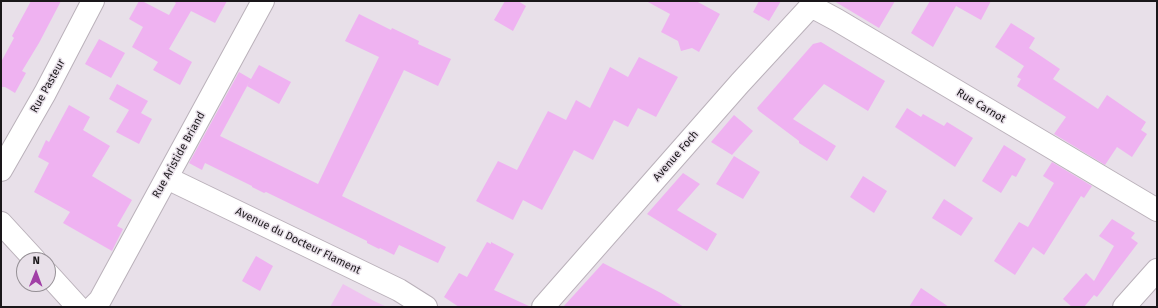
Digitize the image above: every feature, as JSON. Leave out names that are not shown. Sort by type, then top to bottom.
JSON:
[{"type":"street","name":"Rue Pasteur","points":[[1,170],[45,93],[93,1]]},
{"type":"street","name":"Rue Aristide Briand","points":[[93,307],[100,300],[263,1]]},
{"type":"street","name":"Rue Carnot","points":[[811,2],[837,20],[1157,210]]},
{"type":"street","name":"Avenue Foch","points":[[543,307],[811,2]]},
{"type":"street","name":"Avenue du Docteur Flament","points":[[167,178],[399,290],[426,307]]},
{"type":"street","points":[[1,222],[28,252]]},
{"type":"street","points":[[1124,307],[1157,270]]},
{"type":"street","points":[[56,283],[78,307]]},
{"type":"shaded area","points":[[343,284],[374,301],[387,307],[330,307]]},
{"type":"building","points":[[31,1],[61,1],[39,43],[22,71],[26,73],[15,93],[5,87],[1,87],[1,62],[14,38],[12,36]]},
{"type":"building","points":[[139,1],[142,1],[169,15],[176,3],[173,1],[227,1],[215,23],[191,11],[169,49],[192,62],[180,85],[153,70],[158,62],[132,47],[143,27],[129,19]]},
{"type":"building","points":[[505,1],[518,1],[526,6],[513,31],[494,20]]},
{"type":"building","points":[[646,1],[696,1],[720,14],[699,52],[692,48],[681,51],[678,41],[661,32],[670,14]]},
{"type":"building","points":[[759,1],[781,1],[769,21],[753,12]]},
{"type":"building","points":[[834,1],[895,1],[879,28]]},
{"type":"building","points":[[930,1],[991,1],[981,20],[956,6],[933,47],[911,33]]},
{"type":"building","points":[[359,14],[391,30],[392,28],[419,41],[418,44],[451,59],[438,86],[404,70],[342,196],[446,247],[438,263],[399,245],[394,255],[380,248],[379,249],[367,243],[367,241],[266,192],[264,193],[205,163],[202,170],[189,163],[239,72],[251,79],[220,136],[318,184],[379,57],[345,41]]},
{"type":"building","points":[[1011,23],[1035,38],[1029,48],[1060,69],[1053,79],[1098,109],[1107,95],[1146,122],[1141,130],[1147,134],[1132,157],[1117,147],[1105,165],[1054,134],[1066,117],[1017,86],[1021,79],[1017,77],[1024,66],[995,47]]},
{"type":"building","points":[[99,39],[125,53],[111,78],[85,64]]},
{"type":"building","points":[[821,42],[885,81],[868,111],[824,84],[793,119],[836,146],[827,161],[799,143],[799,141],[757,108],[813,44]]},
{"type":"building","points":[[639,57],[678,77],[656,117],[638,108],[628,127],[614,120],[593,160],[574,150],[542,210],[523,200],[513,220],[476,201],[498,161],[517,170],[548,111],[566,120],[576,100],[590,108],[610,67],[628,77]]},
{"type":"building","points":[[259,65],[291,82],[279,104],[247,86]]},
{"type":"building","points":[[117,84],[148,101],[141,113],[152,119],[139,144],[116,132],[129,110],[109,99]]},
{"type":"building","points":[[69,105],[90,117],[83,130],[110,146],[92,176],[132,200],[117,226],[123,229],[112,251],[63,223],[70,212],[34,192],[49,163],[38,157],[46,140],[49,142]]},
{"type":"building","points":[[907,108],[921,117],[923,114],[944,126],[947,122],[973,138],[955,167],[895,127]]},
{"type":"building","points":[[734,115],[753,131],[732,155],[711,142]]},
{"type":"building","points":[[1004,145],[1026,159],[1016,177],[1012,175],[1001,193],[982,181]]},
{"type":"building","points":[[734,156],[760,172],[743,199],[716,184]]},
{"type":"building","points":[[1052,162],[1092,186],[1084,198],[1081,196],[1044,255],[1033,247],[1015,275],[994,261],[1019,222],[1028,227],[1054,183],[1043,176]]},
{"type":"building","points":[[683,173],[700,184],[677,210],[717,234],[707,251],[647,214]]},
{"type":"building","points":[[863,176],[887,191],[874,213],[850,197]]},
{"type":"building","points":[[944,199],[973,218],[961,236],[932,218]]},
{"type":"building","points":[[1112,219],[1135,233],[1131,238],[1138,243],[1097,297],[1094,295],[1084,307],[1072,307],[1063,299],[1086,273],[1094,281],[1114,246],[1099,236]]},
{"type":"building","points":[[487,242],[491,244],[491,242],[514,254],[494,290],[531,307],[459,307],[444,297],[459,273],[467,277]]},
{"type":"building","points":[[256,256],[273,266],[260,291],[242,281]]},
{"type":"building","points":[[603,263],[661,293],[684,307],[563,307]]},
{"type":"building","points":[[921,288],[949,307],[909,307]]}]
